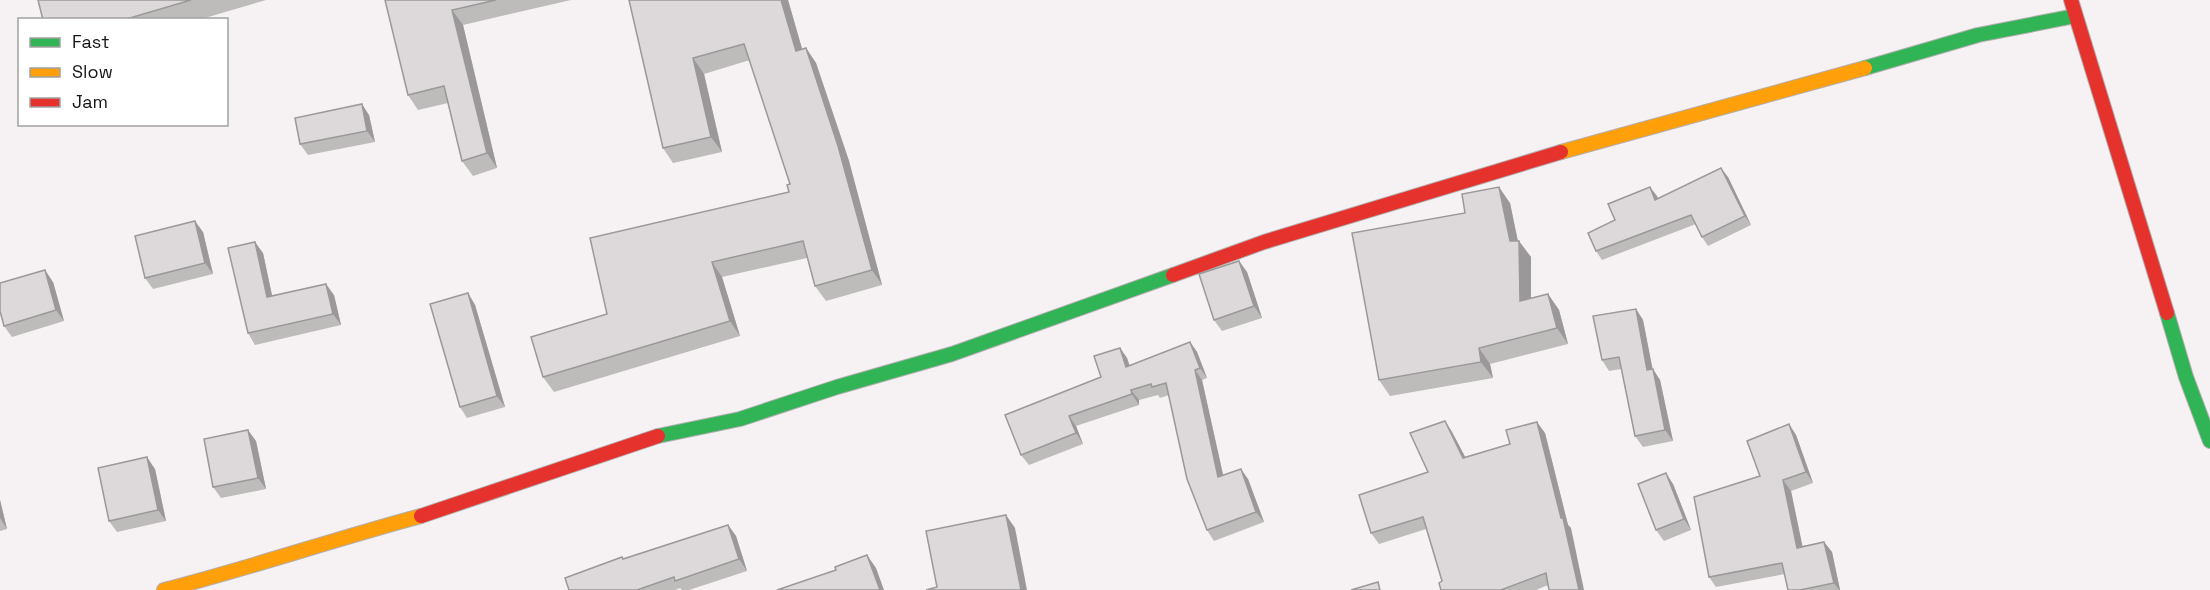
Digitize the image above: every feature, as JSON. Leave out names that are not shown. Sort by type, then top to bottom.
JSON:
[{"type":"street","points":[[2071,0],[2183,366],[2210,441]]},
{"type":"street","points":[[164,590],[443,510],[659,436],[740,419],[837,387],[952,354],[1264,243],[1415,195],[1622,134],[1801,87],[1978,35],[2075,16]]},
{"type":"building","points":[[38,0],[191,0],[130,18],[42,18]]},
{"type":"building","points":[[385,0],[496,0],[452,10],[487,153],[462,161],[444,86],[408,95]]},
{"type":"building","points":[[629,0],[781,0],[796,51],[806,48],[838,146],[872,270],[815,286],[803,241],[712,262],[730,321],[543,377],[531,337],[607,314],[590,238],[789,192],[787,185],[790,184],[744,44],[693,58],[711,137],[663,148]]},
{"type":"building","points":[[362,104],[367,131],[300,144],[295,118]]},
{"type":"building","points":[[1721,168],[1745,216],[1702,237],[1691,215],[1596,251],[1588,233],[1615,220],[1608,204],[1650,187],[1655,200]]},
{"type":"building","points":[[1499,187],[1510,241],[1519,241],[1520,301],[1548,294],[1557,328],[1479,348],[1481,362],[1379,380],[1352,233],[1465,213],[1462,194]]},
{"type":"building","points":[[195,221],[205,263],[145,278],[135,236]]},
{"type":"building","points":[[255,242],[267,297],[326,284],[333,314],[248,333],[228,248]]},
{"type":"building","points":[[1239,261],[1254,306],[1214,320],[1199,274]]},
{"type":"building","points":[[45,270],[56,310],[4,326],[0,311],[0,283]]},
{"type":"building","points":[[468,293],[497,396],[460,407],[430,304]]},
{"type":"building","points":[[1636,309],[1647,370],[1653,369],[1665,430],[1635,436],[1619,357],[1602,360],[1593,316]]},
{"type":"building","points":[[1190,342],[1200,368],[1195,370],[1218,477],[1241,469],[1256,512],[1207,530],[1187,479],[1166,383],[1152,387],[1151,384],[1131,390],[1132,394],[1069,416],[1076,433],[1021,455],[1005,415],[1101,377],[1094,356],[1120,348],[1126,367]]},
{"type":"building","points":[[1445,421],[1463,458],[1510,444],[1506,430],[1537,422],[1561,518],[1563,518],[1579,590],[1549,590],[1546,573],[1501,590],[1441,590],[1439,583],[1442,581],[1423,517],[1371,533],[1359,495],[1428,472],[1410,433]]},
{"type":"building","points":[[1789,424],[1806,472],[1783,480],[1797,548],[1824,542],[1834,583],[1800,590],[1788,590],[1782,563],[1709,577],[1694,497],[1760,476],[1747,441]]},
{"type":"building","points":[[248,430],[258,478],[213,487],[204,439]]},
{"type":"building","points":[[147,457],[158,510],[109,521],[98,468]]},
{"type":"building","points":[[1666,473],[1684,519],[1656,530],[1638,484]]},
{"type":"building","points":[[1006,515],[1021,590],[926,590],[937,587],[926,531]]},
{"type":"building","points":[[728,525],[739,559],[675,581],[674,577],[637,590],[569,590],[565,578],[622,557],[623,559]]},
{"type":"building","points":[[867,555],[880,590],[777,590],[836,570],[835,567]]},
{"type":"building","points":[[1378,582],[1380,590],[1351,590]]},
{"type":"traffic: fast","points":[[1865,68],[1978,35],[2075,16]]},
{"type":"traffic: fast","points":[[658,436],[740,419],[837,387],[952,354],[1173,275]]},
{"type":"traffic: fast","points":[[2167,313],[2186,377],[2210,441]]},
{"type":"traffic: slow","points":[[1561,152],[1865,68]]},
{"type":"traffic: slow","points":[[164,590],[421,516]]},
{"type":"traffic: jam","points":[[2071,0],[2167,313]]},
{"type":"traffic: jam","points":[[1173,275],[1264,242],[1561,152]]},
{"type":"traffic: jam","points":[[421,516],[658,436]]}]
